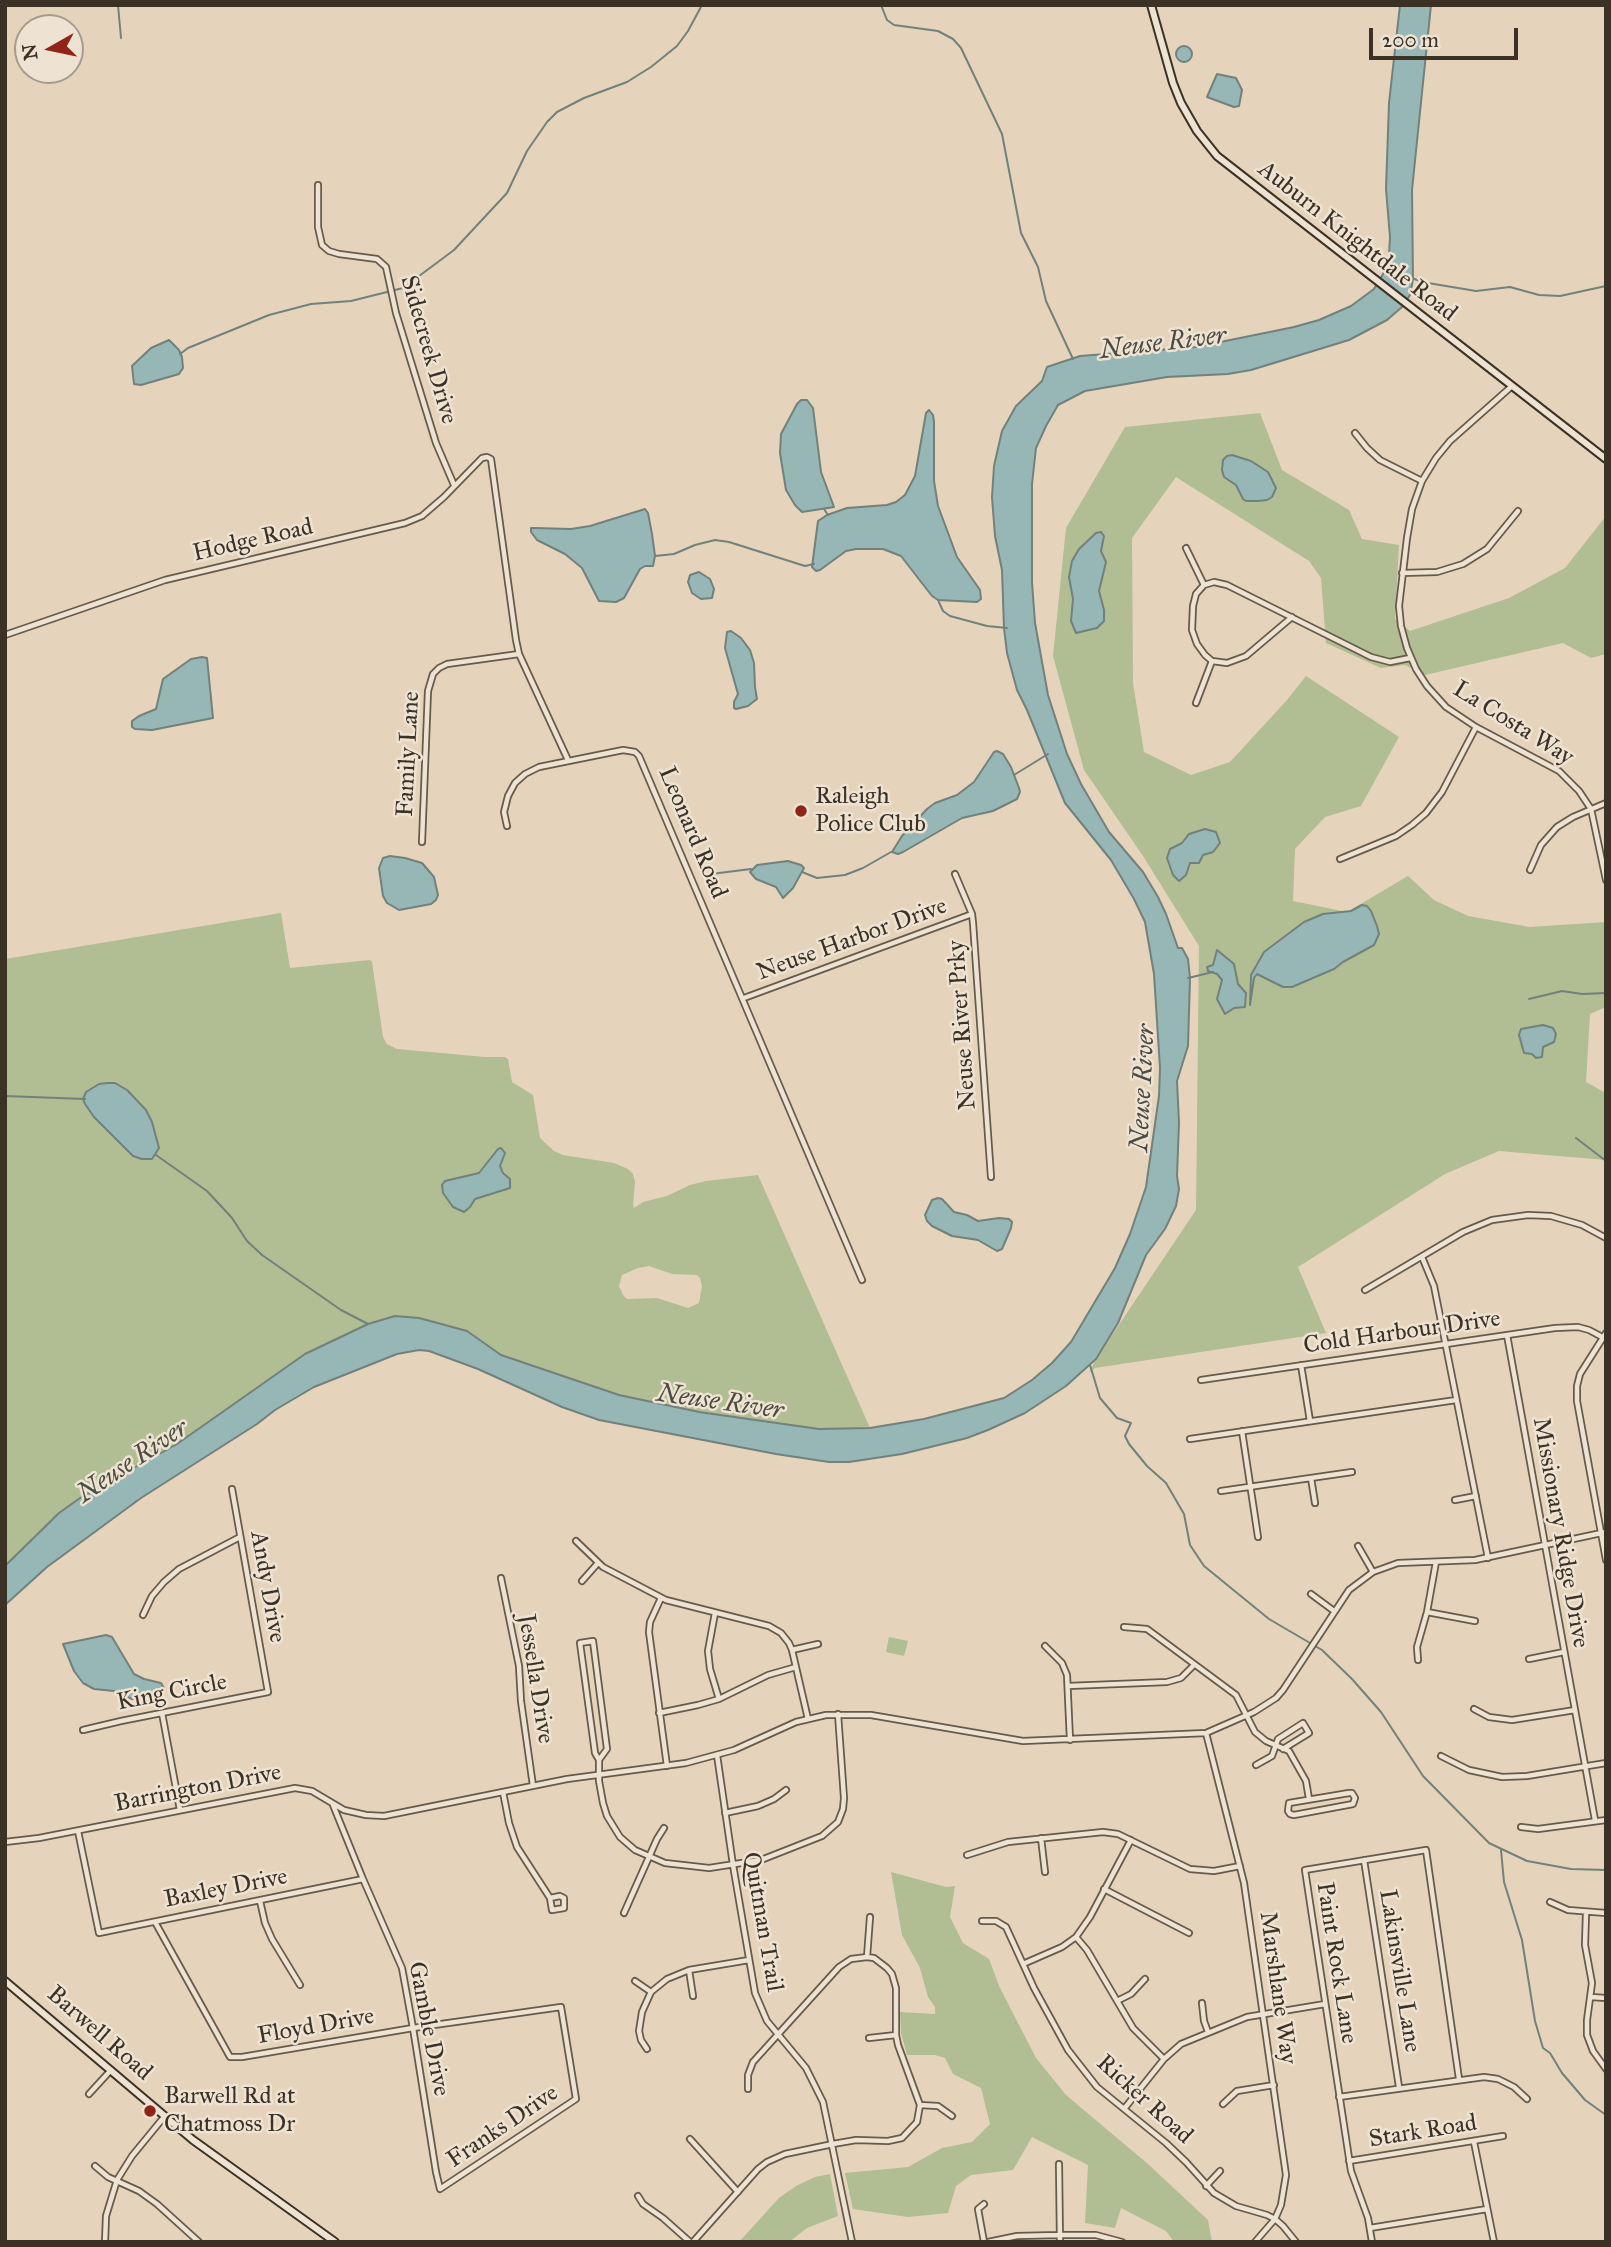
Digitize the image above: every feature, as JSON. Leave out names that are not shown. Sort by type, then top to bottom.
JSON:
[{"type":"street","name":"Auburn Knightdale Road","points":[[1151,5],[1173,83],[1188,118],[1217,156],[1606,459]]},
{"type":"street","name":"Sidecreek Drive","points":[[318,185],[318,227],[322,244],[329,251],[339,254],[377,259],[386,267],[396,313],[436,443],[454,485]]},
{"type":"street","name":"La Costa Way","points":[[1512,386],[1450,441],[1422,481],[1410,518],[1402,573],[1400,616],[1410,658],[1440,700],[1476,727],[1559,771],[1579,790],[1591,809],[1606,880]]},
{"type":"street","points":[[1355,433],[1380,460],[1422,481]]},
{"type":"street","name":"Hodge Road","points":[[5,635],[197,571],[405,523],[422,516],[482,458],[491,459],[519,654]]},
{"type":"street","points":[[1402,573],[1437,572],[1463,564],[1487,549],[1518,511]]},
{"type":"street","points":[[1186,548],[1204,585]]},
{"type":"street","points":[[1292,617],[1260,646],[1240,659],[1227,663],[1212,661],[1200,649],[1192,630],[1195,599],[1204,585],[1214,582],[1227,585],[1292,617],[1379,660],[1395,662],[1410,658]]},
{"type":"street","points":[[519,654],[568,760]]},
{"type":"street","name":"Family Lane","points":[[422,842],[428,691],[433,674],[447,664],[519,654]]},
{"type":"street","points":[[1196,703],[1212,661]]},
{"type":"street","points":[[1340,859],[1396,836],[1426,813],[1441,792],[1476,727]]},
{"type":"street","name":"Leonard Road","points":[[507,827],[504,812],[508,796],[515,783],[525,774],[539,767],[623,750],[635,752],[639,756],[862,1280]]},
{"type":"street","points":[[1530,870],[1541,845],[1557,827],[1606,803]]},
{"type":"street","name":"Neuse River Prky","points":[[956,874],[972,914],[991,1177]]},
{"type":"street","name":"Neuse Harbor Drive","points":[[744,998],[972,914]]},
{"type":"street","points":[[1364,1290],[1474,1226],[1492,1220],[1541,1215],[1582,1225],[1606,1238]]},
{"type":"street","points":[[1422,1257],[1432,1279],[1488,1558]]},
{"type":"street","name":"Cold Harbour Drive","points":[[1201,1380],[1555,1328],[1578,1327],[1605,1337]]},
{"type":"street","name":"Missionary Ridge Drive","points":[[1507,1335],[1595,1820]]},
{"type":"street","points":[[1605,1337],[1580,1374],[1577,1386],[1578,1414],[1603,1533],[1606,1560]]},
{"type":"street","points":[[1301,1365],[1310,1421]]},
{"type":"street","points":[[1190,1439],[1456,1400]]},
{"type":"street","points":[[1242,1431],[1258,1537]]},
{"type":"street","points":[[1221,1492],[1352,1472]]},
{"type":"street","points":[[1311,1478],[1315,1503]]},
{"type":"street","name":"Andy Drive","points":[[232,1489],[268,1692]]},
{"type":"street","points":[[1455,1500],[1475,1496]]},
{"type":"street","points":[[1358,1546],[1373,1572],[1398,1563],[1488,1558],[1603,1533]]},
{"type":"street","points":[[143,1615],[152,1596],[179,1569],[240,1536]]},
{"type":"street","points":[[576,1541],[598,1563],[661,1598],[776,1629],[786,1638],[792,1650],[808,1718]]},
{"type":"street","points":[[1418,1660],[1417,1647],[1427,1612],[1436,1562]]},
{"type":"street","points":[[582,1581],[598,1563]]},
{"type":"street","name":"Barrington Drive","points":[[5,1842],[295,1788],[312,1791],[333,1804],[357,1813],[379,1816],[599,1774],[667,1766],[717,1755],[808,1718],[838,1714],[871,1715],[1012,1740],[1206,1733],[1270,1703],[1283,1690],[1349,1590],[1373,1572]]},
{"type":"street","name":"Jessella Drive","points":[[501,1578],[517,1648],[521,1701],[534,1786]]},
{"type":"street","points":[[1311,1594],[1334,1611]]},
{"type":"street","points":[[661,1598],[650,1622],[649,1632],[667,1766]]},
{"type":"street","points":[[1427,1612],[1475,1621]]},
{"type":"street","points":[[715,1613],[708,1651],[719,1699]]},
{"type":"street","points":[[1124,1627],[1147,1629],[1236,1695],[1255,1732],[1289,1751],[1306,1781],[1309,1799]]},
{"type":"street","points":[[599,1760],[607,1749],[593,1642],[580,1643],[595,1753],[599,1760],[603,1804],[612,1826],[628,1845],[665,1863],[686,1866],[709,1868],[767,1859],[822,1836],[838,1822],[844,1798],[838,1714]]},
{"type":"street","points":[[792,1650],[818,1644]]},
{"type":"street","points":[[1045,1646],[1062,1663],[1067,1675],[1070,1740]]},
{"type":"street","points":[[1529,1659],[1564,1652]]},
{"type":"street","points":[[1068,1686],[1167,1682],[1181,1678],[1195,1664]]},
{"type":"street","points":[[659,1713],[719,1699],[768,1675],[796,1667]]},
{"type":"street","name":"King Circle","points":[[83,1730],[268,1692]]},
{"type":"street","points":[[1474,1709],[1489,1717],[1512,1720],[1575,1710]]},
{"type":"street","points":[[162,1713],[180,1810]]},
{"type":"street","points":[[1255,1765],[1272,1756],[1278,1739],[1303,1723],[1309,1732],[1283,1749]]},
{"type":"street","name":"Marshlane Way","points":[[1206,1733],[1240,1866],[1286,2175],[1281,2204],[1275,2219],[1255,2242]]},
{"type":"street","name":"Quitman Trail","points":[[717,1755],[733,1865],[758,2002],[767,2021],[806,2068],[817,2086],[828,2116],[852,2242]]},
{"type":"street","points":[[1441,1756],[1469,1770],[1502,1777],[1527,1776],[1606,1763]]},
{"type":"street","points":[[725,1813],[758,1807],[786,1790]]},
{"type":"street","points":[[503,1792],[514,1839],[550,1898],[552,1910],[564,1908],[564,1898],[550,1898]]},
{"type":"street","points":[[1352,1793],[1355,1801],[1353,1804],[1290,1814],[1287,1806],[1289,1802],[1309,1799],[1352,1793]]},
{"type":"street","name":"Gamble Drive","points":[[333,1804],[402,1968],[440,2189]]},
{"type":"street","points":[[1521,1827],[1533,1830],[1606,1820]]},
{"type":"street","points":[[624,1913],[664,1828]]},
{"type":"street","name":"Baxley Drive","points":[[78,1830],[99,1933],[363,1880]]},
{"type":"street","points":[[967,1854],[1008,1842],[1103,1832],[1118,1834],[1190,1869],[1214,1871],[1240,1866]]},
{"type":"street","points":[[1041,1839],[1045,1872]]},
{"type":"street","points":[[1023,1964],[1062,1947],[1076,1937],[1090,1917],[1131,1840]]},
{"type":"street","name":"Paint Rock Lane","points":[[1372,2242],[1349,2161],[1305,1870],[1426,1850],[1459,2078]]},
{"type":"street","name":"Lakinsville Lane","points":[[1364,1860],[1399,2087]]},
{"type":"street","points":[[1104,1889],[1189,1933]]},
{"type":"street","points":[[260,1901],[272,1939],[300,1985]]},
{"type":"street","points":[[1550,1902],[1568,1910],[1606,1913]]},
{"type":"street","points":[[1586,1913],[1584,1936],[1591,1975],[1587,2035],[1593,2051],[1605,2068]]},
{"type":"street","points":[[867,1957],[870,1917]]},
{"type":"street","name":"Ricker Road","points":[[982,1921],[996,1921],[1006,1927],[1034,1988],[1062,2039],[1083,2072],[1097,2087],[1176,2152],[1214,2193],[1236,2206],[1275,2219],[1296,2242]]},
{"type":"street","name":"Floyd Drive","points":[[155,1922],[230,2057],[561,2007]]},
{"type":"street","points":[[1076,1937],[1087,1950],[1133,2028],[1164,2059]]},
{"type":"street","points":[[638,2196],[643,2204],[691,2242],[767,2162],[785,2154],[833,2144],[902,2138],[917,2122],[920,2105],[900,2052],[896,2035],[895,1981],[887,1968],[874,1958],[867,1957],[851,1959],[839,1967],[753,2062],[749,2069],[748,2089]]},
{"type":"street","points":[[647,2049],[639,2031],[642,2012],[652,1992],[667,1979],[689,1970],[749,1960]]},
{"type":"street","points":[[689,1970],[693,1996]]},
{"type":"street","points":[[1117,2001],[1130,1994],[1144,1979]]},
{"type":"street","name":"Barwell Road","points":[[5,1981],[164,2117],[224,2164],[335,2242]]},
{"type":"street","points":[[635,1981],[652,1992]]},
{"type":"street","points":[[1591,1997],[1606,1998]]},
{"type":"street","points":[[1202,2003],[1208,2032]]},
{"type":"street","points":[[1124,2109],[1164,2059],[1181,2044],[1247,2017],[1325,2004]]},
{"type":"street","name":"Franks Drive","points":[[440,2189],[576,2099],[561,2007]]},
{"type":"street","points":[[869,2038],[896,2035]]},
{"type":"street","points":[[89,2094],[111,2070]]},
{"type":"street","points":[[1339,2096],[1459,2078],[1484,2077],[1498,2079],[1514,2087],[1527,2099]]},
{"type":"street","points":[[1223,2104],[1237,2091],[1274,2085]]},
{"type":"street","points":[[920,2105],[938,2106],[953,2116]]},
{"type":"street","points":[[105,2242],[106,2216],[117,2180],[132,2156],[164,2117]]},
{"type":"street","name":"Stark Road","points":[[1349,2161],[1503,2136]]},
{"type":"street","points":[[690,2139],[738,2192]]},
{"type":"street","points":[[1474,2142],[1494,2242]]},
{"type":"street","points":[[1059,2164],[1060,2242]]},
{"type":"street","points":[[95,2166],[101,2173],[139,2191],[157,2204],[199,2242]]},
{"type":"street","points":[[1206,2186],[1220,2171]]},
{"type":"street","points":[[984,2204],[978,2209],[986,2242],[1017,2236],[1096,2235],[1122,2242]]},
{"type":"street","points":[[1370,2228],[1487,2210]]},
{"type":"green space","points":[[1260,413],[1282,470],[1349,510],[1362,539],[1399,545],[1395,619],[1410,631],[1509,598],[1565,568],[1606,516],[1606,654],[1591,658],[1563,643],[1425,675],[1405,665],[1381,668],[1326,643],[1321,578],[1309,561],[1176,477],[1132,538],[1133,683],[1144,752],[1191,775],[1230,762],[1306,676],[1399,737],[1361,806],[1325,817],[1295,849],[1293,901],[1347,912],[1408,876],[1434,900],[1468,916],[1530,927],[1606,922],[1606,1007],[1590,1014],[1586,1082],[1606,1093],[1606,1160],[1499,1151],[1445,1174],[1298,1267],[1326,1333],[1095,1368],[1089,1373],[1196,1210],[1199,946],[1143,856],[1084,770],[1053,656],[1066,528],[1125,427]]},
{"type":"green space","points":[[281,913],[290,968],[370,960],[383,1037],[387,1044],[397,1049],[505,1057],[508,1059],[512,1082],[533,1095],[540,1138],[554,1151],[563,1155],[614,1163],[628,1169],[635,1182],[634,1208],[643,1202],[667,1196],[690,1185],[758,1175],[870,1428],[819,1429],[699,1412],[619,1395],[501,1355],[467,1331],[419,1318],[204,1427],[151,1459],[5,1566],[5,959]],"holes":[[[115,1083],[133,1156],[94,1117]],[[498,1149],[504,1155],[500,1166],[507,1176],[489,1194],[475,1199],[470,1207],[449,1179],[479,1173]],[[649,1266],[672,1274],[697,1275],[702,1286],[699,1303],[688,1308],[657,1298],[627,1299],[619,1286],[622,1275]]]},
{"type":"green space","points":[[889,1637],[908,1641],[904,1656],[886,1652]]},
{"type":"green space","points":[[891,1872],[946,1887],[955,1886],[950,1917],[963,1943],[989,1959],[1000,1988],[1036,2058],[1066,2095],[1148,2164],[1208,2220],[1212,2242],[1174,2242],[1166,2231],[1121,2208],[1115,2228],[1085,2223],[1088,2165],[1032,2137],[1013,2170],[971,2175],[956,2186],[948,2213],[908,2217],[853,2209],[845,2173],[908,2167],[942,2148],[972,2142],[990,2124],[981,2088],[953,2074],[945,2058],[935,2055],[907,2055],[901,2033],[900,2012],[935,2014],[935,2007],[928,1997],[920,1968],[902,1935]]},
{"type":"green space","points":[[830,2174],[838,2216],[807,2228],[789,2242],[739,2242],[779,2198],[815,2177]]},
{"type":"water","points":[[1400,5],[1431,5],[1412,190],[1413,279],[1410,295],[1402,307],[1387,320],[1349,340],[1251,370],[1167,377],[1085,391],[1058,405],[1036,448],[1032,484],[1032,582],[1035,623],[1048,695],[1067,754],[1081,784],[1109,832],[1143,872],[1158,897],[1178,948],[1182,948],[1188,959],[1190,978],[1188,1046],[1177,1081],[1179,1189],[1176,1206],[1165,1229],[1146,1255],[1118,1323],[1096,1359],[1066,1386],[1025,1413],[988,1430],[902,1454],[849,1462],[829,1462],[599,1420],[429,1351],[397,1354],[314,1387],[275,1410],[141,1498],[47,1567],[5,1605],[5,1566],[59,1513],[80,1498],[177,1444],[305,1354],[368,1324],[395,1316],[419,1318],[467,1331],[501,1355],[619,1395],[699,1412],[819,1429],[870,1428],[924,1419],[1004,1398],[1032,1380],[1071,1342],[1115,1268],[1146,1187],[1159,1096],[1160,1068],[1154,974],[1145,922],[1134,899],[1111,860],[1065,803],[1017,690],[1007,653],[1002,570],[995,536],[992,497],[994,466],[1002,431],[1016,406],[1042,381],[1047,367],[1080,356],[1196,347],[1294,327],[1351,306],[1374,289],[1383,274],[1389,255],[1386,189],[1389,103]]},
{"type":"water","points":[[1181,46],[1187,46],[1192,54],[1190,60],[1181,62],[1176,57],[1176,51]]},
{"type":"water","points":[[1217,74],[1236,78],[1242,90],[1239,106],[1234,107],[1207,97]]},
{"type":"water","points":[[169,340],[182,357],[183,368],[179,374],[141,385],[134,384],[132,366],[151,348]]},
{"type":"water","points":[[801,400],[807,400],[813,408],[821,472],[834,507],[802,512],[786,490],[780,453],[781,434]]},
{"type":"water","points":[[929,410],[934,422],[934,481],[938,506],[957,557],[980,590],[981,599],[977,602],[938,600],[901,556],[883,549],[846,551],[820,570],[816,571],[812,567],[818,521],[847,508],[887,505],[905,495],[915,476],[926,413]]},
{"type":"water","points":[[1232,455],[1251,461],[1268,472],[1276,488],[1272,497],[1258,501],[1243,499],[1236,485],[1224,477],[1222,470],[1223,460]]},
{"type":"water","points":[[645,509],[652,534],[655,556],[653,566],[640,569],[624,598],[616,602],[599,601],[582,568],[565,554],[537,540],[531,532],[531,528],[571,529],[590,526]]},
{"type":"water","points":[[1101,532],[1104,536],[1101,551],[1106,562],[1099,591],[1104,621],[1097,628],[1076,633],[1071,621],[1073,599],[1069,577],[1072,561],[1079,549],[1096,533]]},
{"type":"water","points":[[699,572],[710,579],[714,589],[712,598],[701,599],[692,593],[688,582],[690,575]]},
{"type":"water","points":[[731,631],[741,638],[750,650],[754,663],[757,699],[748,706],[736,709],[734,702],[738,694],[725,648],[727,632]]},
{"type":"water","points":[[207,658],[213,718],[152,730],[132,727],[132,721],[156,709],[163,679],[191,659]]},
{"type":"water","points":[[997,751],[1003,754],[1011,767],[1020,792],[1017,799],[993,811],[962,818],[903,852],[892,852],[902,836],[927,809],[957,795],[974,782]]},
{"type":"water","points":[[1205,829],[1216,832],[1220,843],[1213,852],[1203,855],[1199,863],[1190,863],[1186,875],[1179,881],[1173,875],[1167,858],[1170,849],[1182,843],[1189,834]]},
{"type":"water","points":[[390,856],[422,863],[434,877],[438,895],[436,900],[431,904],[399,910],[387,903],[383,896],[379,868],[383,858]]},
{"type":"water","points":[[788,861],[804,868],[793,888],[783,898],[776,887],[756,879],[750,872],[757,865]]},
{"type":"water","points":[[1362,905],[1371,911],[1377,926],[1379,934],[1374,945],[1334,969],[1292,987],[1283,987],[1257,974],[1250,1005],[1251,975],[1264,952],[1304,922],[1323,914],[1351,911]]},
{"type":"water","points":[[1217,950],[1234,964],[1238,984],[1246,993],[1245,1007],[1234,1008],[1225,1014],[1217,999],[1222,980],[1217,974],[1208,971],[1207,967],[1213,965]]},
{"type":"water","points":[[1543,1025],[1553,1028],[1556,1034],[1554,1042],[1543,1047],[1542,1057],[1536,1058],[1532,1054],[1524,1053],[1519,1035],[1521,1029]]},
{"type":"water","points":[[115,1083],[127,1090],[146,1110],[152,1122],[159,1148],[152,1159],[133,1156],[94,1117],[85,1104],[83,1099],[86,1092],[99,1084]]},
{"type":"water","points":[[501,1148],[505,1153],[500,1166],[510,1179],[510,1188],[475,1199],[464,1212],[453,1207],[443,1193],[442,1185],[445,1181],[479,1173]]},
{"type":"water","points":[[938,1198],[954,1212],[978,1221],[1009,1219],[1012,1222],[1011,1228],[1002,1249],[997,1251],[978,1240],[952,1236],[932,1226],[925,1215],[932,1200]]},
{"type":"water","points":[[106,1635],[112,1637],[134,1674],[161,1683],[165,1690],[149,1698],[132,1699],[114,1691],[94,1689],[83,1683],[74,1671],[63,1644]]},
{"type":"waterway","points":[[118,5],[121,38]]},
{"type":"waterway","points":[[180,354],[188,348],[269,315],[311,304],[351,301],[403,288],[454,250],[507,193],[527,151],[557,112],[584,98],[627,82],[651,67],[677,46],[702,5]]},
{"type":"waterway","points":[[881,5],[887,20],[894,25],[938,31],[953,39],[961,48],[1002,134],[1021,233],[1038,267],[1046,301],[1073,359]]},
{"type":"waterway","points":[[1412,278],[1476,291],[1510,287],[1539,295],[1560,296],[1606,286]]},
{"type":"waterway","points":[[824,509],[828,515]]},
{"type":"waterway","points":[[655,556],[674,554],[715,540],[805,566],[814,564]]},
{"type":"waterway","points":[[938,600],[943,611],[950,616],[987,626],[1007,628]]},
{"type":"waterway","points":[[1014,775],[1048,754]]},
{"type":"waterway","points":[[802,872],[817,878],[845,875],[891,852]]},
{"type":"waterway","points":[[703,875],[751,869]]},
{"type":"waterway","points":[[1188,978],[1213,972]]},
{"type":"waterway","points":[[1529,999],[1562,991],[1606,993]]},
{"type":"waterway","points":[[5,1096],[85,1099]]},
{"type":"waterway","points":[[1576,1138],[1606,1161]]},
{"type":"waterway","points":[[156,1155],[207,1191],[232,1218],[247,1241],[262,1255],[341,1310],[368,1324]]},
{"type":"waterway","points":[[1090,1365],[1100,1398],[1117,1418],[1131,1423],[1125,1436],[1129,1444],[1166,1483],[1184,1514],[1190,1545],[1204,1566],[1269,1619],[1322,1650],[1352,1679],[1381,1712],[1423,1776],[1489,1843],[1527,1861],[1571,1869],[1606,1870]]},
{"type":"waterway","points":[[1501,1850],[1504,1882],[1522,1940],[1535,2021],[1543,2048],[1550,2053],[1562,2073],[1585,2100],[1606,2115]]},
{"type":"place","name":"Raleigh Police Club","points":[[801,811]]},
{"type":"place","name":"Barwell Rd at Chatmoss Dr","points":[[150,2111]]},
{"type":"water label","name":"Neuse River","points":[[1163,344]]},
{"type":"water label","name":"Neuse River","points":[[1144,1088]]},
{"type":"water label","name":"Neuse River","points":[[720,1403]]},
{"type":"water label","name":"Neuse River","points":[[133,1462]]}]
